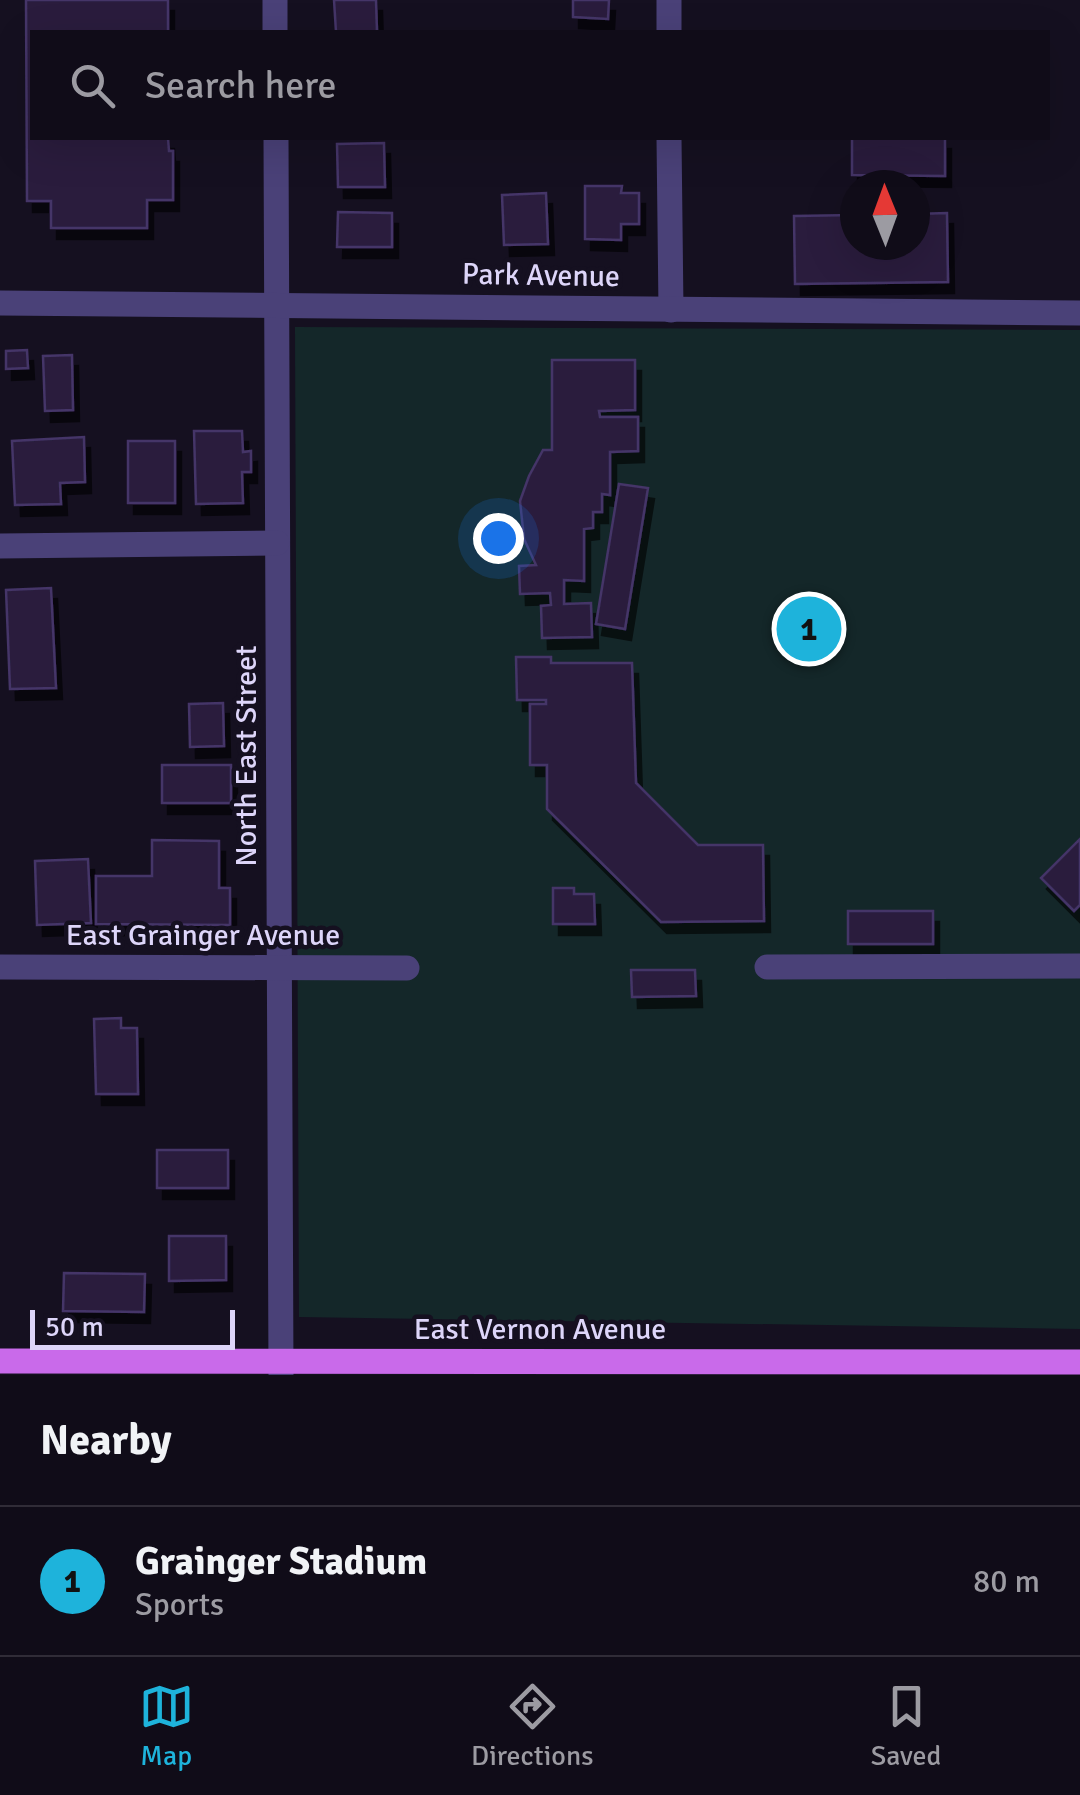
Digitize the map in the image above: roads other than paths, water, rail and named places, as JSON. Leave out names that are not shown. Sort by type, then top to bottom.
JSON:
[{"type":"main road","name":"East Vernon Avenue","points":[[0,1361],[281,1368],[1080,1362]]},
{"type":"street","points":[[275,0],[275,30]]},
{"type":"street","points":[[669,30],[670,0]]},
{"type":"street","name":"North East Street","points":[[276,140],[281,1368]]},
{"type":"street","points":[[669,140],[671,310]]},
{"type":"street","name":"Park Avenue","points":[[0,303],[1080,313]]},
{"type":"street","points":[[0,546],[277,543]]},
{"type":"street","points":[[767,967],[1080,966]]},
{"type":"street","name":"East Grainger Avenue","points":[[0,968],[407,968]]},
{"type":"place","name":"Grainger Stadium","points":[[809,629]]}]
